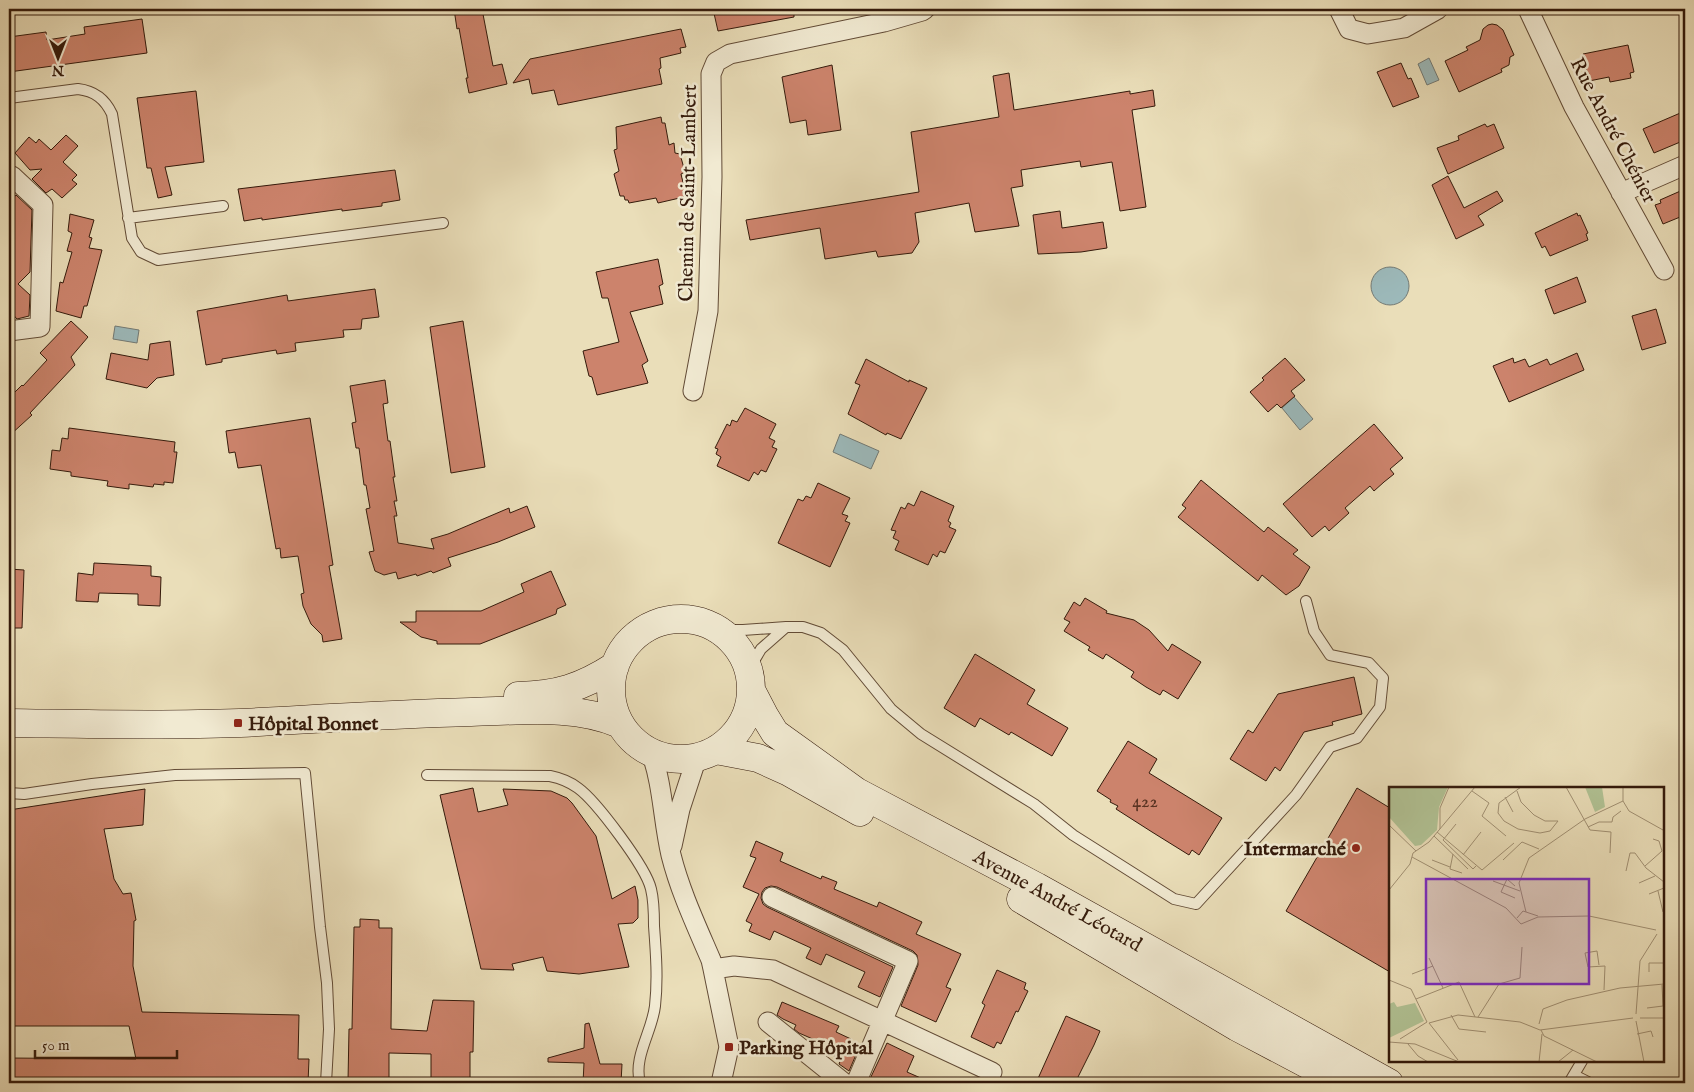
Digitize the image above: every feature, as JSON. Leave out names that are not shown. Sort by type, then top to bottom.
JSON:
[{"type":"main road","points":[[672,620],[688,620],[703,623],[717,630],[736,647],[749,680],[748,708],[741,724],[730,739],[706,754],[681,759],[651,752],[633,740],[620,724],[614,711],[611,681],[621,652],[631,640],[643,631],[657,624],[672,620]]},
{"type":"main road","points":[[9,709],[181,709],[408,698],[531,696],[566,691],[593,680],[615,666]]},
{"type":"main road","name":"Avenue André Léotard","points":[[749,680],[764,715],[775,733],[857,792],[1037,887],[1390,1083]]},
{"type":"main road","points":[[9,722],[106,725],[190,724],[532,710],[568,712],[603,717],[620,724]]},
{"type":"main road","name":"Avenue André Léotard","points":[[706,754],[758,758],[789,772],[1002,889],[1237,1026],[1343,1083]]},
{"type":"street","name":"Chemin de Saint-Lambert","points":[[693,391],[708,311],[712,177],[711,74],[716,62],[730,54],[884,22],[925,9]]},
{"type":"street","points":[[1339,9],[1349,29],[1368,34],[1404,28],[1438,9]]},
{"type":"street","name":"Rue André Chénier","points":[[1528,9],[1574,107],[1664,270]]},
{"type":"street","points":[[1621,193],[1685,165]]},
{"type":"street","points":[[9,177],[12,176],[43,205],[40,326],[9,331]]},
{"type":"street","points":[[651,752],[657,770],[664,824],[678,882],[711,960],[713,969],[729,1047],[721,1083]]},
{"type":"street","points":[[671,854],[680,809],[706,754]]},
{"type":"street","points":[[772,897],[908,961],[856,1083]]},
{"type":"street","points":[[713,969],[734,966],[773,970],[992,1072]]},
{"type":"street","points":[[768,1022],[844,1083]]},
{"type":"lane","points":[[9,98],[78,89],[86,90],[102,98],[112,114],[132,238],[140,252],[158,260],[443,223]]},
{"type":"lane","points":[[128,218],[223,206]]},
{"type":"lane","points":[[717,630],[786,627],[803,628],[821,634],[843,650],[891,709],[921,734],[1034,804],[1073,835],[1174,899],[1196,904],[1296,795],[1330,748],[1357,738],[1380,707],[1383,678],[1369,663],[1330,655],[1314,631],[1306,602]]},
{"type":"lane","points":[[749,680],[761,649],[786,627]]},
{"type":"lane","points":[[9,794],[24,794],[175,775],[305,774],[327,983],[329,1029],[326,1083]]},
{"type":"lane","points":[[428,775],[550,776],[559,778],[577,786],[590,797],[642,868],[651,889],[657,981],[655,1009],[639,1059],[638,1074],[640,1083]]},
{"type":"lane","points":[[1581,1062],[1572,1079],[1590,1083]]},
{"type":"water","points":[[1429,58],[1439,80],[1427,85],[1418,64]]},
{"type":"water","points":[[1390,267],[1403,273],[1409,286],[1403,299],[1390,305],[1377,299],[1371,286],[1377,273]]},
{"type":"water","points":[[115,326],[139,330],[137,343],[113,339]]},
{"type":"water","points":[[1294,397],[1313,419],[1300,430],[1282,408]]},
{"type":"water","points":[[840,434],[879,451],[871,469],[833,452]]},
{"type":"building","points":[[454,9],[482,9],[493,66],[502,64],[507,84],[469,93],[466,78],[468,78]]},
{"type":"building","points":[[713,9],[794,9],[794,17],[718,31]]},
{"type":"building","points":[[142,19],[147,53],[9,72],[9,37],[46,32],[47,40],[85,34],[84,27]]},
{"type":"building","points":[[1492,24],[1497,25],[1503,30],[1514,55],[1510,57],[1509,65],[1501,69],[1502,72],[1459,92],[1445,61],[1468,50],[1466,47],[1480,40],[1483,29]]},
{"type":"building","points":[[681,29],[686,47],[680,48],[681,53],[660,58],[661,68],[659,69],[662,84],[558,105],[554,90],[532,94],[529,79],[513,83],[530,59]]},
{"type":"building","points":[[1628,45],[1634,72],[1630,73],[1631,78],[1610,82],[1609,77],[1589,81],[1583,54]]},
{"type":"building","points":[[1401,63],[1408,79],[1411,78],[1419,97],[1393,107],[1377,72]]},
{"type":"building","points":[[832,65],[841,130],[808,135],[806,120],[790,123],[782,77]]},
{"type":"building","points":[[1009,73],[1014,110],[1130,91],[1130,94],[1153,90],[1155,106],[1132,110],[1146,207],[1120,211],[1112,162],[1081,167],[1080,161],[1021,170],[1023,186],[1011,188],[1019,226],[975,232],[969,203],[915,213],[919,242],[912,253],[878,257],[876,251],[825,259],[820,228],[750,240],[746,220],[919,192],[911,132],[999,117],[993,76]]},
{"type":"building","points":[[196,91],[204,162],[165,167],[172,195],[158,198],[151,168],[147,168],[137,98]]},
{"type":"building","points":[[1685,111],[1685,140],[1654,153],[1643,129]]},
{"type":"building","points":[[661,117],[662,123],[665,123],[669,145],[674,143],[675,153],[680,154],[685,172],[681,174],[685,191],[683,192],[684,197],[658,203],[656,198],[629,203],[628,200],[625,200],[624,196],[620,196],[614,174],[619,171],[614,150],[617,149],[616,127]]},
{"type":"building","points":[[1485,124],[1487,127],[1494,124],[1504,148],[1448,174],[1437,148],[1459,140],[1458,136]]},
{"type":"building","points":[[66,135],[78,146],[63,162],[77,175],[72,180],[77,184],[62,198],[52,189],[46,193],[32,179],[42,169],[30,170],[15,153],[29,137],[36,143],[39,139],[51,150]]},
{"type":"building","points":[[395,170],[400,200],[382,203],[382,206],[244,221],[238,189]]},
{"type":"building","points":[[1448,176],[1464,208],[1497,191],[1503,201],[1478,216],[1484,225],[1456,239],[1432,185]]},
{"type":"building","points":[[1685,189],[1685,215],[1663,224],[1655,205],[1661,203],[1660,200]]},
{"type":"building","points":[[16,195],[32,210],[30,272],[18,284],[30,295],[29,316],[17,319],[9,310],[9,203]]},
{"type":"building","points":[[1060,211],[1062,228],[1103,222],[1107,248],[1081,252],[1038,254],[1033,215]]},
{"type":"building","points":[[1577,213],[1578,216],[1580,215],[1588,233],[1586,234],[1588,240],[1550,256],[1545,246],[1542,248],[1535,233]]},
{"type":"building","points":[[70,214],[94,220],[89,237],[92,238],[89,248],[102,250],[87,306],[84,306],[81,318],[56,311],[60,282],[63,283],[72,252],[67,251],[72,233],[68,231]]},
{"type":"building","points":[[658,259],[663,284],[659,286],[663,304],[630,312],[648,361],[642,365],[648,383],[597,395],[592,377],[589,376],[583,351],[619,342],[608,298],[602,298],[596,272]]},
{"type":"building","points":[[1577,277],[1586,302],[1554,314],[1545,290]]},
{"type":"building","points":[[375,289],[379,317],[362,319],[361,329],[343,330],[344,337],[295,343],[296,351],[277,354],[276,350],[222,359],[222,362],[206,365],[197,311],[287,295],[288,301]]},
{"type":"building","points":[[1656,309],[1666,343],[1642,350],[1632,316]]},
{"type":"building","points":[[71,321],[88,337],[71,357],[75,365],[30,413],[32,415],[9,436],[9,398],[47,360],[40,353]]},
{"type":"building","points":[[463,321],[485,467],[451,473],[430,327]]},
{"type":"building","points":[[170,341],[174,375],[157,378],[147,388],[106,379],[111,353],[148,360],[150,344]]},
{"type":"building","points":[[1577,353],[1584,370],[1509,402],[1493,366],[1513,358],[1514,363],[1525,359],[1529,367],[1547,359],[1550,365]]},
{"type":"building","points":[[1285,358],[1305,380],[1291,391],[1295,396],[1281,408],[1277,404],[1268,412],[1250,392],[1264,380],[1262,378]]},
{"type":"building","points":[[866,359],[909,382],[909,380],[927,388],[901,439],[887,433],[886,435],[848,414],[860,385],[855,383]]},
{"type":"building","points":[[385,380],[388,403],[383,404],[395,477],[393,477],[397,501],[394,501],[397,516],[394,516],[398,543],[434,549],[431,539],[448,534],[509,508],[510,513],[527,506],[535,527],[498,542],[448,558],[451,566],[433,573],[431,571],[417,576],[416,574],[398,579],[396,572],[384,575],[375,571],[369,552],[374,551],[366,509],[370,508],[366,485],[364,485],[359,448],[356,448],[352,423],[356,422],[350,386]]},
{"type":"building","points":[[745,408],[776,424],[769,438],[775,441],[772,447],[777,449],[766,472],[761,470],[758,475],[754,472],[749,481],[717,466],[721,457],[716,454],[718,449],[715,448],[727,424],[730,426],[732,420],[737,422]]},
{"type":"building","points":[[310,418],[333,565],[329,566],[342,639],[323,642],[322,635],[311,624],[303,606],[301,594],[304,593],[298,556],[281,558],[280,548],[276,549],[261,465],[238,468],[235,452],[229,453],[226,431]]},
{"type":"building","points":[[1374,424],[1403,458],[1390,469],[1394,474],[1374,491],[1370,486],[1345,508],[1349,513],[1329,531],[1325,526],[1312,537],[1283,504]]},
{"type":"building","points":[[69,428],[175,442],[174,452],[177,452],[173,483],[164,482],[164,485],[154,484],[153,487],[129,484],[129,489],[107,486],[108,481],[71,476],[71,472],[50,469],[52,450],[60,451],[62,438],[68,439]]},
{"type":"building","points":[[1201,480],[1264,532],[1268,527],[1298,550],[1293,554],[1310,567],[1299,586],[1286,595],[1262,575],[1258,581],[1178,517],[1186,508],[1182,505]]},
{"type":"building","points":[[818,483],[850,498],[842,514],[848,516],[845,521],[850,523],[830,567],[778,543],[798,499],[803,501],[806,496],[811,498]]},
{"type":"building","points":[[921,491],[954,506],[948,521],[951,523],[949,527],[956,530],[945,553],[940,551],[937,557],[933,554],[928,565],[895,550],[899,541],[893,538],[896,531],[891,530],[901,507],[905,509],[908,503],[914,506]]},
{"type":"building","points":[[94,563],[151,566],[151,576],[161,577],[160,606],[138,605],[138,594],[99,593],[98,602],[76,601],[78,573],[93,575]]},
{"type":"building","points":[[9,569],[24,570],[22,628],[9,628]]},
{"type":"building","points":[[551,571],[566,605],[557,609],[556,614],[480,644],[437,644],[437,641],[421,637],[400,622],[416,622],[416,611],[481,611],[524,592],[521,584]]},
{"type":"building","points":[[1085,598],[1107,611],[1106,613],[1134,620],[1149,630],[1168,651],[1172,644],[1201,662],[1178,699],[1163,690],[1160,695],[1146,687],[1131,677],[1134,672],[1106,654],[1103,659],[1088,650],[1090,647],[1064,631],[1070,622],[1064,619],[1074,602],[1080,606]]},
{"type":"building","points":[[975,654],[1035,690],[1027,704],[1068,728],[1052,756],[1011,732],[1009,735],[980,718],[975,727],[944,708]]},
{"type":"building","points":[[1354,677],[1362,714],[1332,722],[1333,725],[1304,732],[1280,771],[1275,767],[1266,781],[1230,759],[1248,730],[1253,733],[1278,694]]},
{"type":"building","points":[[1128,741],[1157,759],[1149,773],[1222,818],[1199,855],[1192,850],[1189,855],[1152,832],[1116,809],[1118,806],[1097,791]]},
{"type":"building","points":[[473,788],[478,812],[508,805],[503,789],[551,791],[567,798],[572,803],[596,836],[612,899],[635,886],[638,900],[638,918],[633,923],[618,924],[629,967],[579,974],[547,971],[543,957],[512,964],[514,970],[481,969],[440,795]]},
{"type":"building","name":"Intermarché","points":[[1357,788],[1389,807],[1389,971],[1286,911]]},
{"type":"building","points":[[145,789],[143,825],[104,829],[114,879],[123,894],[131,893],[136,920],[134,921],[133,966],[142,1012],[299,1015],[298,1059],[309,1059],[308,1083],[9,1083],[9,1058],[136,1059],[129,1026],[9,1026],[9,810]]},
{"type":"building","points":[[756,841],[783,853],[780,861],[821,879],[822,876],[837,882],[834,889],[877,907],[879,902],[922,922],[916,934],[961,954],[946,987],[951,989],[936,1022],[901,1006],[918,965],[917,955],[913,951],[777,887],[765,888],[762,892],[763,904],[767,907],[893,967],[880,997],[858,987],[865,972],[826,954],[821,965],[806,958],[811,948],[774,931],[770,940],[749,931],[752,924],[746,921],[759,894],[743,887],[756,858],[750,856]]},
{"type":"building","points":[[360,919],[379,920],[379,928],[392,928],[391,1029],[427,1031],[433,1000],[474,1001],[473,1052],[470,1052],[470,1083],[431,1083],[431,1054],[389,1053],[389,1081],[357,1083],[358,1081],[348,1081],[349,1029],[352,1029],[354,927],[360,927]]},
{"type":"building","points":[[997,970],[1026,983],[1024,989],[1028,991],[1018,1012],[1016,1011],[1001,1044],[997,1042],[994,1048],[971,1037],[985,1005],[982,1003]]},
{"type":"building","points":[[782,1002],[839,1026],[836,1032],[851,1039],[848,1046],[858,1050],[849,1071],[839,1064],[841,1059],[819,1049],[814,1044],[815,1040],[799,1033],[794,1029],[796,1025],[777,1015]]},
{"type":"building","points":[[1066,1016],[1100,1031],[1094,1045],[1075,1083],[1036,1083]]},
{"type":"building","points":[[589,1023],[600,1064],[622,1064],[621,1083],[583,1083],[584,1063],[548,1062],[548,1058],[584,1048],[585,1024]]},
{"type":"building","points":[[887,1043],[914,1056],[907,1072],[932,1083],[875,1083],[869,1081]]},
{"type":"place","name":"Hôpital Bonnet","points":[[238,723]]},
{"type":"place","name":"Intermarché","points":[[1356,848]]},
{"type":"place","name":"Parking Hôpital","points":[[729,1047]]}]
